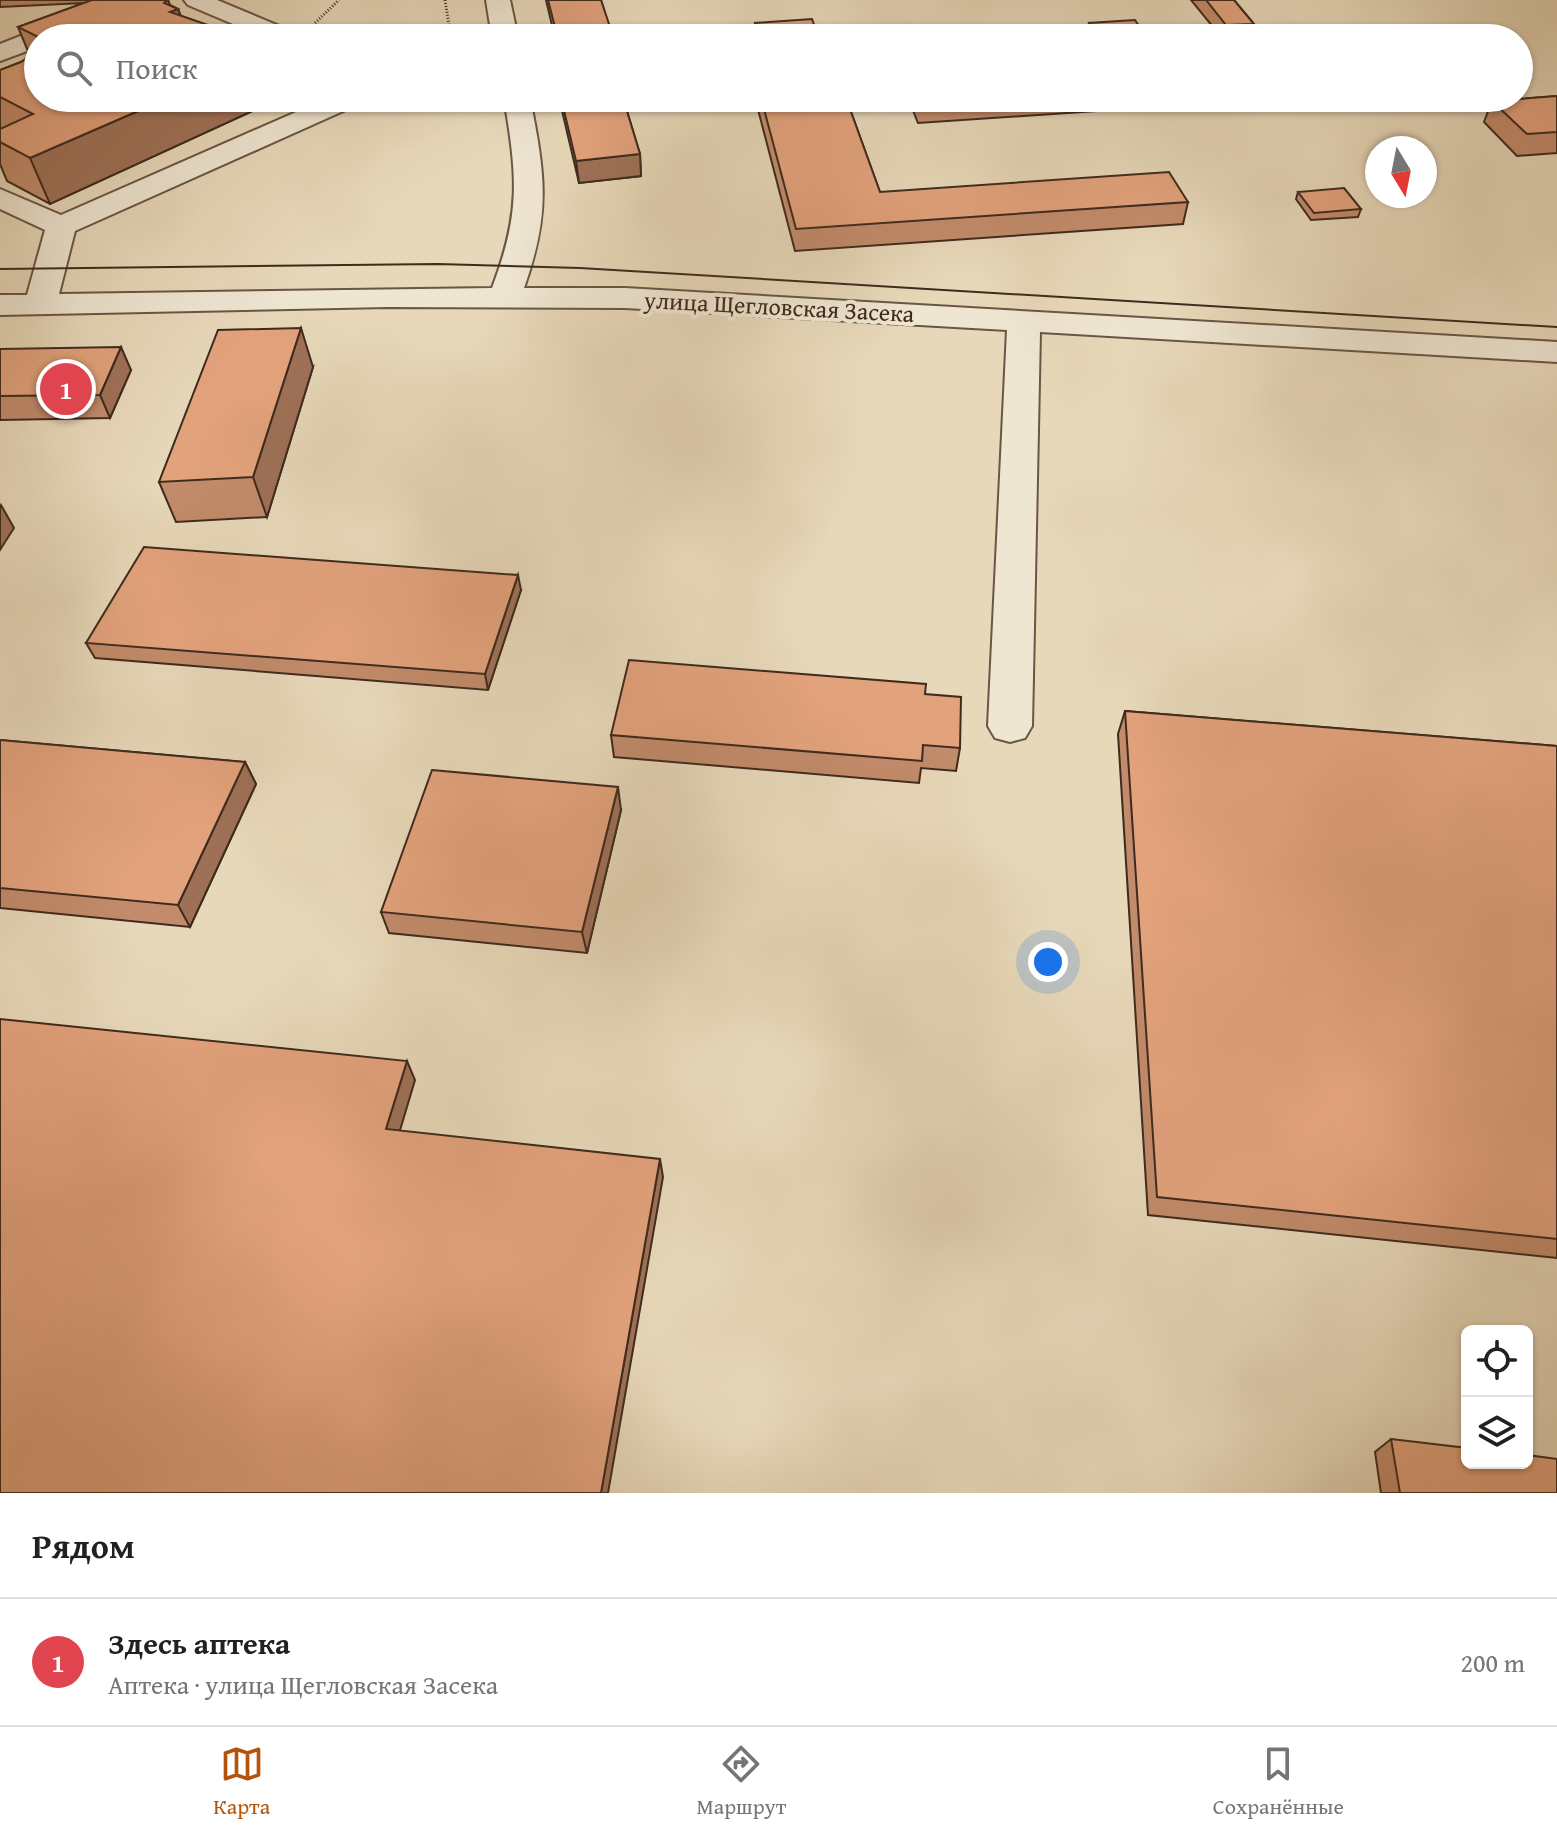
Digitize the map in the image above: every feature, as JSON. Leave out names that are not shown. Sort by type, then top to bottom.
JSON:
[{"type":"street","points":[[73,24],[133,0]]},
{"type":"street","points":[[196,0],[253,24]]},
{"type":"street","points":[[498,0],[502,24]]},
{"type":"street","points":[[0,53],[24,43]]},
{"type":"street","points":[[0,198],[61,226],[318,112]]},
{"type":"street","points":[[505,296],[528,227],[530,205],[527,154],[520,112]]},
{"type":"street","points":[[41,304],[61,226]]},
{"type":"street","name":"улица Щегловская Засека","points":[[0,305],[505,296],[639,299],[1557,352]]},
{"type":"street","points":[[1010,726],[1024,320]]},
{"type":"path","points":[[445,0],[449,24]]},
{"type":"building","points":[[92,0],[167,0],[164,3],[178,9],[170,12],[205,24],[26,24]]},
{"type":"building","points":[[548,0],[601,0],[609,24],[554,24]]},
{"type":"building","points":[[1206,0],[1234,0],[1254,24],[1225,24]]},
{"type":"building","points":[[812,19],[814,24],[755,24]]},
{"type":"building","points":[[1135,20],[1138,24],[1090,24]]},
{"type":"building","points":[[24,60],[24,109],[0,97],[0,70]]},
{"type":"building","points":[[1557,96],[1557,132],[1527,134],[1504,112],[1533,112],[1533,98]]},
{"type":"building","points":[[29,112],[136,112],[30,158],[0,142],[0,129],[33,114]]},
{"type":"building","points":[[564,112],[627,112],[640,154],[576,161]]},
{"type":"building","points":[[765,112],[851,112],[880,192],[1169,172],[1188,202],[796,229]]},
{"type":"building","points":[[1344,188],[1361,209],[1314,213],[1298,192]]},
{"type":"building","points":[[301,328],[253,477],[159,482],[218,330]]},
{"type":"building","points":[[121,347],[100,395],[0,396],[0,349]]},
{"type":"building","points":[[144,547],[518,575],[485,674],[86,643]]},
{"type":"building","points":[[629,660],[926,684],[925,694],[961,697],[960,748],[923,745],[922,761],[611,735]]},
{"type":"building","points":[[1125,711],[1557,746],[1557,1239],[1157,1197]]},
{"type":"building","points":[[0,740],[245,762],[178,905],[0,888]]},
{"type":"building","points":[[432,770],[618,787],[582,932],[381,912]]},
{"type":"building","points":[[0,1019],[407,1061],[386,1129],[660,1159],[601,1493],[0,1493]]},
{"type":"building","points":[[1391,1439],[1461,1447],[1461,1469],[1533,1469],[1533,1456],[1557,1459],[1557,1493],[1400,1493]]},
{"type":"tram line","points":[[0,269],[438,264],[580,268],[1557,327]]},
{"type":"place","name":"Здесь аптека","points":[[66,389]]}]
